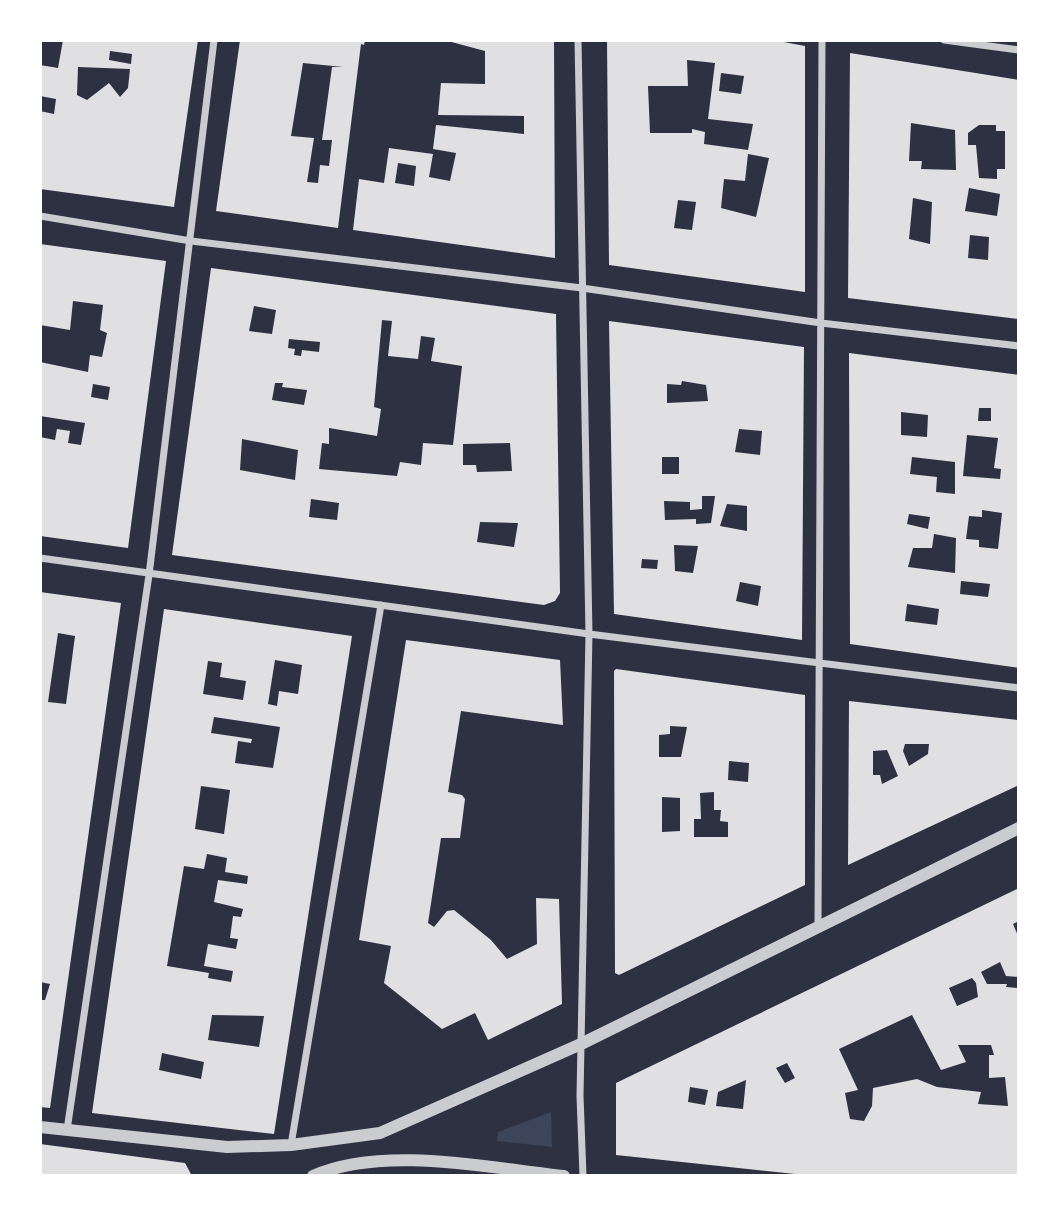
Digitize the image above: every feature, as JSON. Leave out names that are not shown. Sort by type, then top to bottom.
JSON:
[{"type":"street","points":[[67,1130],[149,575],[214,40]]},
{"type":"street","points":[[578,40],[589,634],[581,1044],[583,1176]]},
{"type":"street","points":[[818,924],[822,40]]},
{"type":"street","points":[[944,40],[1019,50]]},
{"type":"street","points":[[40,216],[191,240],[582,288],[821,323],[1019,346]]},
{"type":"street","points":[[40,558],[589,634],[1019,688]]},
{"type":"street","points":[[292,1145],[381,605]]},
{"type":"street","points":[[40,1126],[227,1147],[292,1145],[380,1133],[581,1044],[818,924],[1019,828]]},
{"type":"street","points":[[313,1176],[325,1170],[399,1160],[564,1176]]},
{"type":"shaded area","points":[[551,1112],[552,1147],[497,1141],[498,1132]]},
{"type":"building","points":[[63,40],[198,40],[174,207],[40,189],[40,111],[54,114],[56,99],[40,96],[40,65],[58,68]],"holes":[[[110,51],[132,54],[131,64],[109,60]],[[78,67],[130,69],[128,88],[120,97],[109,83],[87,100],[77,95]]]},
{"type":"building","points":[[240,40],[365,40],[364,45],[361,44],[338,228],[216,211]],"holes":[[[303,63],[343,67],[332,67],[322,140],[332,140],[329,166],[320,165],[318,183],[307,182],[314,138],[291,136]]]},
{"type":"building","points":[[444,40],[554,40],[555,258],[353,230],[359,179],[384,183],[389,148],[433,154],[429,177],[450,181],[456,153],[433,149],[436,125],[524,134],[524,116],[438,115],[441,83],[485,84],[485,51]],"holes":[[[398,163],[416,166],[414,186],[395,183]]]},
{"type":"building","points":[[607,40],[773,40],[805,46],[805,292],[609,265]],"holes":[[[687,60],[715,63],[708,119],[753,124],[748,150],[704,144],[705,132],[692,129],[692,133],[650,133],[648,86],[688,86]],[[721,73],[744,76],[741,94],[719,91]],[[748,154],[769,158],[756,217],[721,208],[724,179],[745,181]],[[678,200],[696,202],[692,230],[674,228]]]},
{"type":"building","points":[[850,53],[1019,80],[1019,319],[848,298]],"holes":[[[911,123],[955,130],[956,170],[921,169],[922,161],[909,161]],[[979,125],[996,125],[996,131],[1005,131],[1005,169],[997,169],[997,179],[979,178],[976,145],[968,145],[968,133]],[[969,188],[1000,194],[997,216],[965,211]],[[913,198],[932,202],[930,244],[909,239]],[[970,235],[989,237],[988,260],[968,258]]]},
{"type":"building","points":[[40,244],[166,261],[128,548],[40,536],[40,437],[55,440],[57,429],[70,431],[68,443],[81,445],[85,423],[40,416],[40,362],[88,372],[90,355],[102,357],[107,333],[100,330],[103,305],[73,301],[70,330],[40,325]],"holes":[[[93,384],[110,387],[108,400],[91,397]]]},
{"type":"building","points":[[211,268],[556,314],[560,593],[555,601],[544,605],[172,555]],"holes":[[[254,306],[276,310],[272,334],[249,331]],[[382,320],[392,321],[388,356],[418,359],[421,336],[435,338],[431,361],[462,366],[453,445],[423,443],[421,465],[400,462],[397,476],[319,469],[322,443],[329,444],[329,428],[377,436],[381,409],[374,407]],[[289,339],[320,342],[319,352],[302,350],[301,356],[294,355],[295,349],[288,348]],[[275,383],[283,383],[282,387],[307,390],[304,405],[272,400]],[[242,439],[298,450],[295,480],[240,470]],[[510,443],[512,471],[477,472],[476,465],[463,465],[463,444]],[[311,499],[339,503],[337,520],[309,517]],[[480,522],[518,523],[514,547],[477,542]]]},
{"type":"building","points":[[609,321],[804,347],[802,640],[614,614]],"holes":[[[682,381],[706,385],[708,401],[667,403],[667,384],[681,385]],[[739,429],[762,431],[760,455],[735,452]],[[662,457],[679,457],[679,474],[662,474]],[[702,496],[715,496],[711,523],[696,524],[696,519],[665,520],[664,501],[690,502],[690,510],[702,509]],[[727,504],[747,506],[747,531],[720,526]],[[674,545],[698,546],[693,573],[675,571]],[[642,559],[658,560],[657,569],[641,568]],[[740,582],[761,586],[758,606],[736,601]]]},
{"type":"building","points":[[849,353],[1019,375],[1019,668],[850,644]],"holes":[[[979,408],[991,408],[991,421],[978,421]],[[901,412],[928,415],[927,437],[901,435]],[[967,435],[998,438],[994,468],[1001,469],[1000,479],[963,476]],[[912,457],[955,462],[955,494],[936,492],[937,477],[910,474]],[[982,510],[1002,513],[998,549],[979,547],[979,540],[966,539],[969,516],[982,517]],[[909,514],[930,517],[928,529],[907,524]],[[934,534],[956,538],[955,573],[908,567],[913,548],[932,548]],[[961,581],[990,584],[988,597],[960,594]],[[907,604],[939,609],[937,625],[905,621]]]},
{"type":"building","points":[[40,592],[121,603],[50,1108],[40,1107],[40,1000],[45,1000],[50,984],[40,982]],"holes":[[[58,633],[75,636],[66,704],[48,702]]]},
{"type":"building","points":[[164,609],[352,636],[274,1134],[92,1113]],"holes":[[[275,660],[302,665],[298,694],[279,691],[277,706],[268,704]],[[208,661],[222,663],[220,677],[246,681],[243,700],[203,694]],[[214,717],[280,727],[273,768],[235,763],[238,741],[251,743],[252,739],[211,733]],[[201,786],[230,790],[224,834],[195,829]],[[207,854],[227,858],[225,872],[248,876],[247,884],[218,880],[214,902],[243,909],[241,917],[233,916],[230,938],[238,939],[236,949],[208,944],[204,966],[233,971],[231,982],[208,978],[209,973],[167,966],[184,866],[204,869]],[[212,1015],[264,1016],[259,1047],[208,1040]],[[162,1053],[204,1062],[201,1079],[159,1070]]]},
{"type":"building","points":[[406,640],[560,660],[563,725],[461,711],[448,792],[462,795],[465,799],[460,838],[441,838],[428,923],[434,927],[447,911],[454,910],[491,940],[507,959],[537,944],[536,898],[559,899],[562,1004],[488,1040],[475,1013],[442,1029],[384,983],[391,946],[359,940]]},
{"type":"building","points":[[616,669],[805,695],[805,885],[619,975],[615,973]],"holes":[[[670,726],[687,727],[681,757],[659,757],[659,735],[670,734]],[[729,761],[749,763],[748,782],[728,780]],[[714,792],[714,810],[721,810],[720,821],[728,822],[728,837],[694,837],[694,819],[701,819],[700,793]],[[662,797],[680,798],[680,831],[662,832]]]},
{"type":"building","points":[[849,701],[1019,720],[1019,785],[848,865]],"holes":[[[905,744],[929,744],[928,754],[909,766],[903,751]],[[887,750],[898,776],[882,784],[880,775],[873,775],[873,751]]]},
{"type":"building","points":[[1019,888],[1019,921],[1013,924],[1019,938],[1019,977],[1006,976],[1000,962],[981,972],[987,984],[1007,984],[1006,987],[1019,988],[1019,1176],[814,1176],[616,1155],[616,1083]],"holes":[[[972,978],[976,983],[978,997],[957,1006],[949,988]],[[912,1015],[941,1070],[966,1062],[958,1045],[991,1045],[994,1055],[989,1055],[989,1078],[1005,1077],[1008,1106],[978,1104],[981,1092],[937,1087],[917,1079],[873,1088],[872,1106],[864,1121],[850,1119],[845,1093],[858,1090],[839,1049]],[[787,1063],[795,1078],[785,1083],[776,1068]],[[746,1080],[743,1109],[716,1106],[718,1092]],[[690,1087],[708,1090],[705,1105],[688,1102]]]},
{"type":"building","points":[[40,1144],[185,1163],[192,1176],[40,1176]]}]
